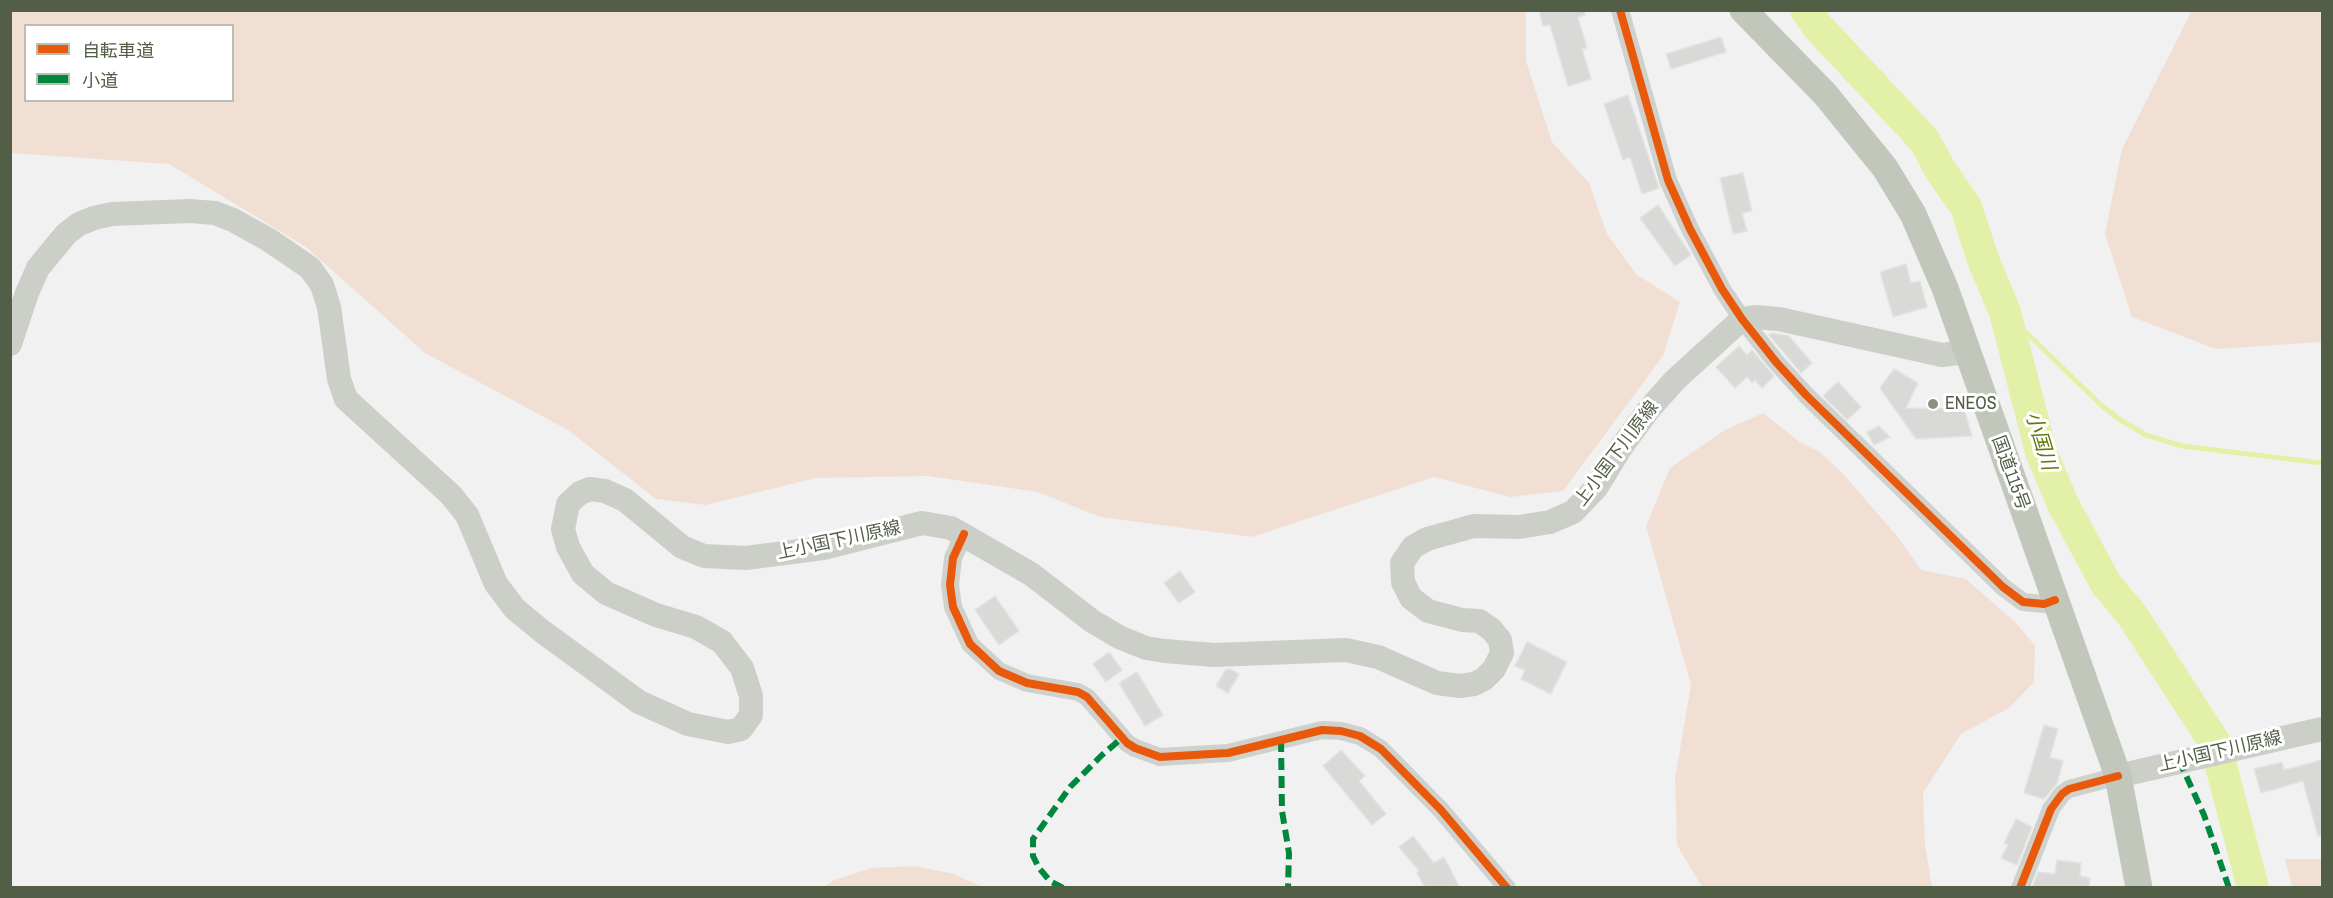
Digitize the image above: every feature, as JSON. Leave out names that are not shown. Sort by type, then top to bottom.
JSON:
[{"type":"highway","name":"国道115号","points":[[1743,10],[1825,94],[1886,168],[1913,214],[1945,288],[2118,776],[2139,888]]},
{"type":"main road","name":"上小国下川原線","points":[[10,344],[38,268],[66,234],[79,224],[112,214],[179,212],[215,213],[233,220],[310,268],[322,285],[329,307],[339,379],[346,399],[456,501],[467,515],[496,584],[515,609],[639,702],[688,724],[728,732],[741,729],[751,715],[751,696],[742,668],[722,642],[696,627],[656,615],[606,593],[582,574],[568,547],[563,529],[568,504],[580,493],[590,489],[605,491],[625,500],[682,548],[704,556],[746,558],[823,548],[922,523],[951,528],[1031,574],[1092,621],[1119,637],[1146,648],[1214,655],[1346,650],[1378,657],[1437,683],[1460,686],[1474,684],[1484,679],[1494,669],[1502,653],[1500,640],[1491,629],[1479,621],[1462,620],[1428,611],[1411,598],[1403,582],[1402,563],[1413,547],[1427,539],[1474,526],[1519,527],[1550,522],[1574,512],[1596,488],[1622,446],[1650,408],[1675,380],[1742,319]]},
{"type":"main road","points":[[1742,319],[1754,317],[1779,319],[1942,355],[1966,352]]},
{"type":"main road","name":"上小国下川原線","points":[[2118,776],[2183,759],[2322,729]]},
{"type":"street","points":[[1620,10],[1668,180],[1690,229],[1722,289],[1742,319],[1806,395],[2003,587],[2023,603],[2044,604],[2055,600]]},
{"type":"street","points":[[964,534],[952,558],[950,585],[952,607],[970,644],[999,671],[1027,683],[1078,692],[1087,697],[1127,743],[1160,757],[1228,753],[1322,730],[1341,731],[1360,736],[1381,749],[1433,802],[1507,888]]},
{"type":"street","points":[[2020,888],[2051,809],[2061,794],[2069,789],[2118,776]]},
{"type":"shaded area","points":[[11,10],[1526,11],[1526,61],[1552,142],[1589,183],[1607,234],[1637,275],[1680,302],[1663,356],[1563,491],[1510,497],[1434,477],[1252,537],[1100,517],[1038,492],[928,476],[816,478],[706,505],[656,499],[568,430],[425,353],[306,247],[169,164],[11,153]]},
{"type":"shaded area","points":[[2192,10],[2322,11],[2322,342],[2216,349],[2132,317],[2105,234],[2122,149]]},
{"type":"shaded area","points":[[1763,413],[1801,443],[1820,452],[1844,475],[1897,536],[1921,570],[1966,579],[2017,624],[2035,646],[2034,682],[2009,708],[1961,734],[1923,793],[1925,845],[1932,887],[1702,887],[1677,845],[1675,779],[1691,685],[1646,526],[1670,468],[1723,431]]},
{"type":"shaded area","points":[[2285,859],[2322,859],[2322,887],[2292,887]]},
{"type":"shaded area","points":[[915,866],[954,874],[982,887],[824,887],[834,880],[872,868]]},
{"type":"building","points":[[1539,10],[1585,10],[1585,15],[1578,17],[1587,48],[1582,49],[1591,79],[1568,86],[1550,25],[1543,26]]},
{"type":"building","points":[[1721,37],[1726,52],[1671,69],[1666,54]]},
{"type":"building","points":[[1628,95],[1659,188],[1642,194],[1630,157],[1623,160],[1604,104]]},
{"type":"building","points":[[1743,173],[1752,211],[1742,213],[1747,231],[1733,234],[1720,178]]},
{"type":"building","points":[[1658,205],[1691,255],[1675,266],[1640,218]]},
{"type":"building","points":[[1906,264],[1911,283],[1920,281],[1927,307],[1893,317],[1880,272]]},
{"type":"building","points":[[1772,333],[1789,336],[1812,363],[1801,373],[1769,335]]},
{"type":"building","points":[[1739,346],[1747,355],[1752,350],[1774,376],[1762,388],[1755,380],[1752,383],[1747,377],[1735,388],[1716,367]]},
{"type":"building","points":[[1894,369],[1918,383],[1906,408],[1964,409],[1972,436],[1916,439],[1880,388]]},
{"type":"building","points":[[1838,382],[1861,407],[1847,420],[1823,396]]},
{"type":"building","points":[[1879,426],[1890,437],[1874,445],[1867,432]]},
{"type":"building","points":[[1180,571],[1195,592],[1179,603],[1164,583]]},
{"type":"building","points":[[995,596],[1019,631],[999,645],[975,610]]},
{"type":"building","points":[[1527,642],[1567,662],[1551,694],[1521,679],[1525,670],[1515,666]]},
{"type":"building","points":[[1109,652],[1122,670],[1106,682],[1093,664]]},
{"type":"building","points":[[1226,669],[1239,674],[1228,693],[1216,686]]},
{"type":"building","points":[[1137,672],[1163,715],[1145,726],[1119,683]]},
{"type":"building","points":[[2044,725],[2058,729],[2050,757],[2063,761],[2057,784],[2044,799],[2024,793]]},
{"type":"building","points":[[1341,750],[1365,776],[1359,781],[1386,814],[1372,825],[1323,766]]},
{"type":"building","points":[[2322,760],[2322,835],[2318,836],[2303,781],[2261,793],[2254,769],[2282,762],[2284,770]]},
{"type":"building","points":[[2016,819],[2032,827],[2017,865],[2001,858],[2008,845],[2004,843]]},
{"type":"building","points":[[1413,836],[1434,863],[1444,857],[1460,888],[1425,888],[1417,873],[1419,871],[1399,847]]},
{"type":"building","points":[[2057,860],[2081,863],[2080,876],[2090,878],[2089,888],[2032,888],[2038,872],[2055,874]]},
{"type":"waterway","name":"小国川","points":[[1806,10],[1818,27],[1924,140],[1941,171],[1966,207],[1984,262],[2005,312],[2041,452],[2063,504],[2106,584],[2132,615],[2215,743],[2253,888]]},
{"type":"waterway","points":[[2005,312],[2101,405],[2146,435],[2182,446],[2322,463]]},
{"type":"marked path","points":[[1063,888],[1050,881],[1039,868],[1033,856],[1033,839],[1070,787],[1122,738]]},
{"type":"marked path","points":[[1281,740],[1282,811],[1289,853],[1288,888]]},
{"type":"marked path","points":[[2179,760],[2204,815],[2229,888]]},
{"type":"cycle path","points":[[1620,10],[1668,180],[1690,229],[1722,289],[1742,319],[1806,395],[2003,587],[2023,602],[2044,604],[2055,600]]},
{"type":"cycle path","points":[[964,534],[953,558],[950,585],[953,607],[970,644],[999,671],[1027,683],[1078,692],[1087,697],[1127,743],[1160,757],[1228,753],[1322,730],[1341,731],[1360,736],[1381,749],[1441,810],[1507,888]]},
{"type":"cycle path","points":[[2020,888],[2051,809],[2062,794],[2069,789],[2118,776]]},
{"type":"place","name":"ENEOS","points":[[1933,404]]}]
